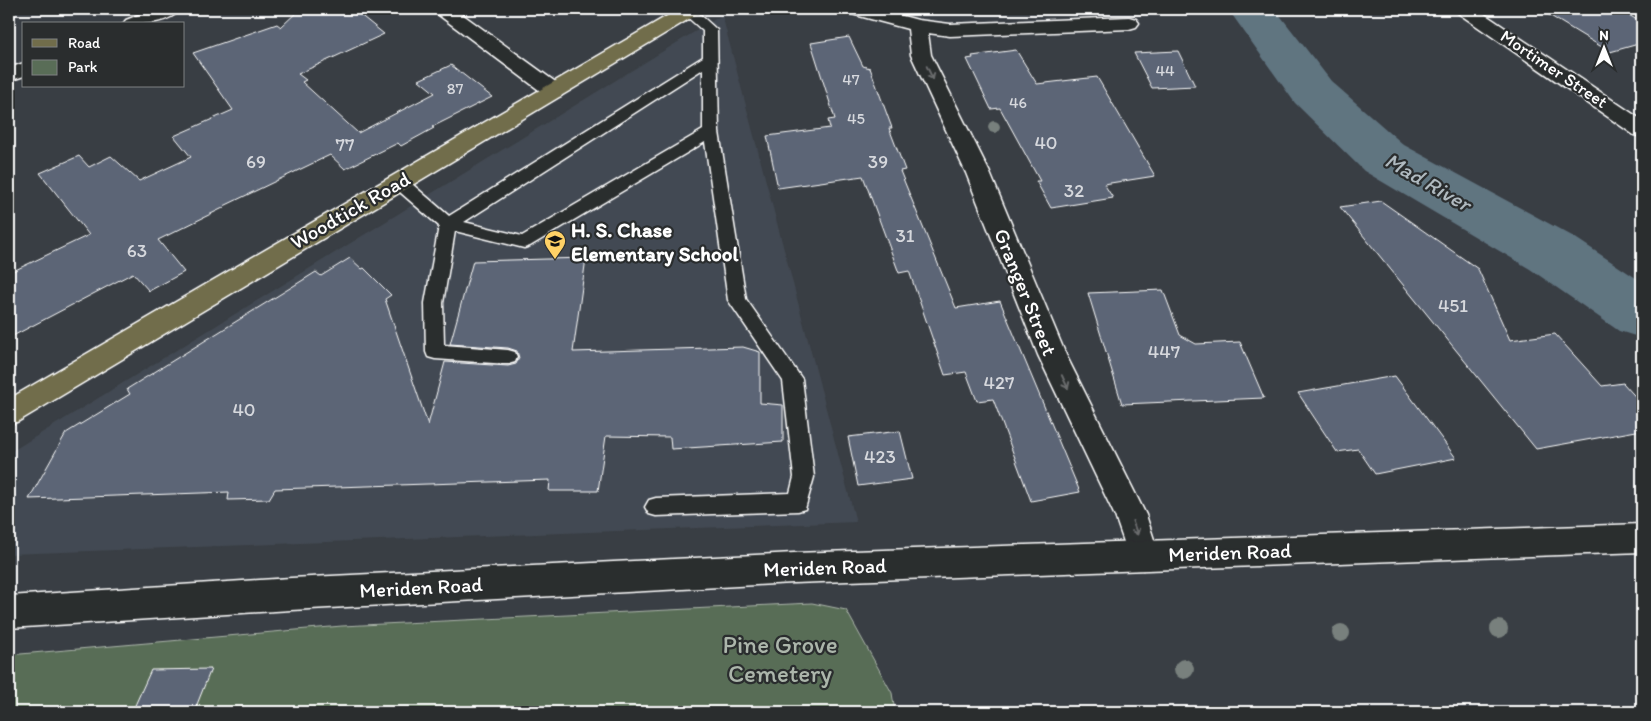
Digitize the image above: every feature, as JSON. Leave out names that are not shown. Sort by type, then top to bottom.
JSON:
[{"type":"main road","name":"Woodtick Road","points":[[9,413],[691,10]]},
{"type":"street","points":[[138,22],[170,9]]},
{"type":"street","points":[[443,9],[554,91]]},
{"type":"street","points":[[855,9],[917,26],[968,30],[1129,23]]},
{"type":"street","name":"Mortimer Street","points":[[1465,9],[1642,130]]},
{"type":"street","name":"Granger Street","points":[[917,26],[921,55],[978,173],[1052,355],[1130,516],[1142,555]]},
{"type":"street","points":[[9,75],[22,70]]},
{"type":"street","name":"Meriden Road","points":[[9,612],[281,594],[794,568],[1642,538]]},
{"type":"lane","points":[[656,507],[798,502],[804,477],[792,379],[737,300],[711,132],[710,30],[691,10]]},
{"type":"lane","points":[[508,357],[435,352],[434,303],[448,224],[709,59]]},
{"type":"lane","points":[[398,182],[448,224],[524,242],[711,132]]},
{"type":"shaded area","name":"H. S. Chase Elementary School","points":[[722,15],[856,522],[9,554],[9,453]]},
{"type":"green space","name":"Pine Grove Cemetery","points":[[812,603],[846,610],[892,693],[895,712],[9,712],[9,655],[342,626]]},
{"type":"building","points":[[300,9],[353,9],[384,34],[298,74],[306,80],[302,82],[358,133],[435,93],[419,80],[451,65],[492,97],[432,127],[434,128],[401,146],[398,143],[345,169],[330,155],[224,206],[158,240],[184,272],[149,291],[133,273],[9,338],[9,273],[89,235],[40,173],[79,156],[89,167],[111,156],[139,181],[191,157],[174,136],[233,110],[193,53],[277,24],[281,27]]},
{"type":"building","points":[[1539,9],[1619,9],[1642,23],[1642,43],[1610,52]]},
{"type":"building","points":[[849,37],[863,66],[870,68],[892,128],[889,128],[905,170],[900,171],[956,308],[1000,301],[1080,492],[1031,501],[993,399],[977,401],[966,372],[945,375],[909,271],[899,273],[863,176],[778,188],[767,136],[830,128],[828,120],[835,119],[811,43]]},
{"type":"building","points":[[1016,50],[1037,84],[1097,77],[1155,176],[1104,184],[1113,198],[1051,208],[1036,181],[1040,181],[1000,108],[991,109],[967,59],[973,58],[972,56]]},
{"type":"building","points":[[1178,51],[1195,86],[1152,88],[1134,53]]},
{"type":"building","points":[[1381,201],[1478,269],[1510,340],[1555,334],[1602,386],[1623,383],[1642,404],[1642,430],[1536,449],[1340,207]]},
{"type":"building","points":[[350,258],[362,269],[364,268],[391,295],[385,299],[428,425],[445,362],[508,366],[516,364],[519,358],[517,351],[508,348],[450,344],[473,261],[586,258],[573,352],[743,347],[760,352],[760,403],[783,405],[783,442],[671,449],[670,437],[606,436],[598,491],[549,491],[550,480],[275,489],[269,499],[228,500],[229,492],[29,499],[66,433],[130,394],[127,389],[316,272],[321,276]]},
{"type":"building","points":[[1163,290],[1180,335],[1196,344],[1240,342],[1264,398],[1122,404],[1088,293]]},
{"type":"building","points":[[1395,376],[1456,458],[1375,474],[1358,449],[1337,452],[1298,393]]},
{"type":"building","points":[[900,431],[912,479],[858,486],[848,437]]},
{"type":"building","points":[[211,669],[194,712],[132,712],[151,670]]},
{"type":"waterway","name":"Mad River","points":[[1251,9],[1313,92],[1384,158],[1552,253],[1642,314]]},
{"type":"place","name":"H. S. Chase Elementary School","points":[[555,260]]}]
